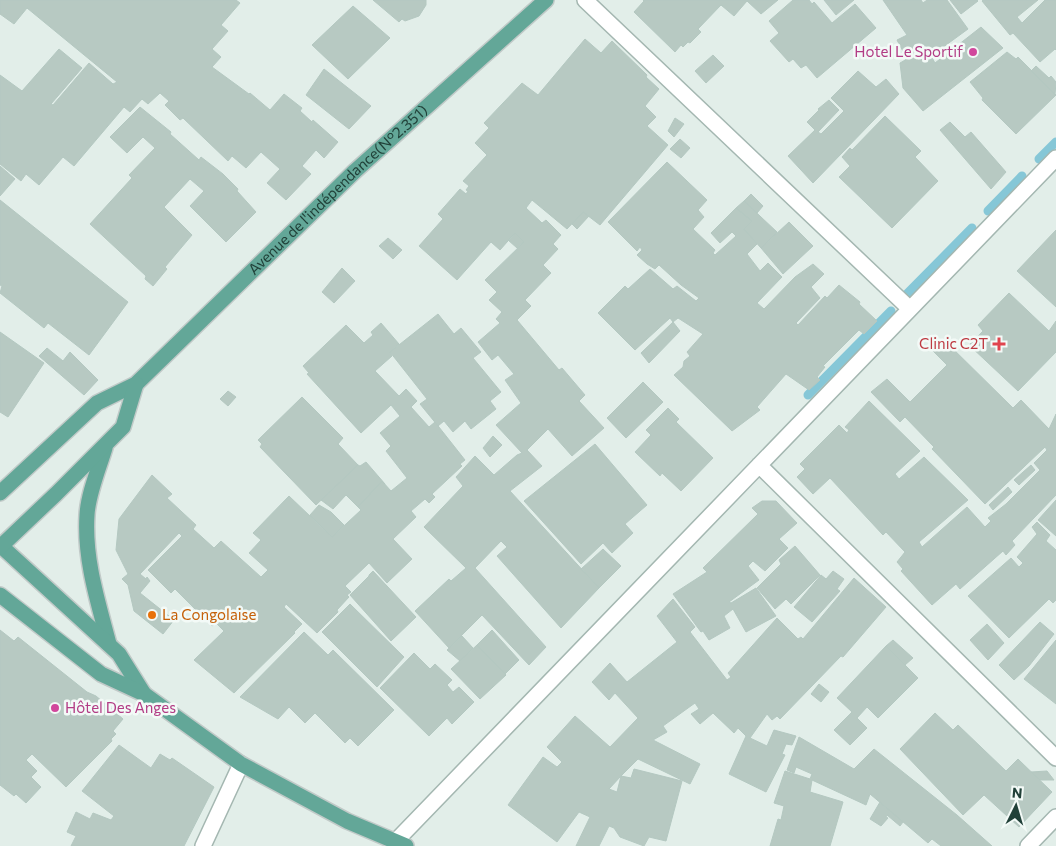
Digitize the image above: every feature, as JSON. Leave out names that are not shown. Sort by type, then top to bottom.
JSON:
[{"type":"main road","name":"Avenue de l'indépendance(N°2.351)","points":[[0,493],[97,402],[136,384],[355,171],[546,0]]},
{"type":"main road","name":"Avenue de l'indépendance(N°2.351)","points":[[0,546],[123,427],[136,384]]},
{"type":"main road","points":[[106,444],[86,513],[87,548],[93,581],[109,644]]},
{"type":"main road","points":[[0,546],[119,654],[144,694]]},
{"type":"main road","points":[[0,595],[101,674],[144,694],[242,764],[346,821],[400,844]]},
{"type":"street","points":[[585,0],[910,309]]},
{"type":"street","points":[[400,844],[759,465],[1056,158]]},
{"type":"street","points":[[759,465],[1056,758]]},
{"type":"street","points":[[203,846],[242,764]]},
{"type":"street","points":[[1028,846],[1056,817]]},
{"type":"building","points":[[0,0],[236,0],[240,3],[221,25],[228,31],[212,49],[221,57],[212,67],[250,93],[270,110],[284,94],[302,108],[300,111],[312,122],[313,120],[338,142],[324,158],[316,150],[302,166],[311,174],[286,200],[267,183],[280,169],[261,152],[246,168],[232,156],[228,161],[183,118],[180,120],[165,105],[169,101],[160,93],[148,104],[142,99],[130,112],[124,107],[74,166],[63,157],[39,185],[26,174],[21,181],[0,164],[0,75],[22,91],[59,49],[82,68],[51,104],[53,105],[89,63],[113,84],[117,82],[27,8],[14,24],[0,14]]},
{"type":"building","points":[[373,0],[426,0],[426,5],[419,16],[405,21],[402,19],[399,22]]},
{"type":"building","points":[[643,0],[778,0],[761,14],[747,1],[734,16],[721,5],[698,29],[701,32],[690,43],[688,42],[683,47],[681,45],[675,52],[634,12]]},
{"type":"building","points":[[793,0],[809,0],[812,4],[814,2],[832,23],[855,4],[876,28],[817,78],[806,65],[801,68],[793,59],[789,62],[770,41],[779,33],[769,21]]},
{"type":"building","name":"Hotel Le Sportif","points":[[824,0],[854,0],[836,15]]},
{"type":"building","name":"Hotel Le Sportif","points":[[883,0],[921,0],[923,3],[927,0],[947,0],[968,29],[931,56],[935,63],[981,27],[1003,48],[923,111],[903,88],[900,63],[907,59],[897,40],[907,35]]},
{"type":"building","points":[[950,0],[977,0],[978,1],[961,14]]},
{"type":"building","points":[[983,0],[1038,0],[1017,17],[1022,23],[1045,0],[1056,0],[1056,50],[1040,62],[1013,33],[1010,35]]},
{"type":"building","points":[[353,6],[390,38],[348,79],[312,45]]},
{"type":"building","points":[[585,39],[601,53],[612,41],[659,89],[645,106],[656,117],[647,126],[668,145],[600,225],[583,212],[567,229],[532,200],[526,208],[542,223],[546,220],[561,235],[553,244],[558,249],[543,265],[551,273],[525,300],[531,306],[517,320],[559,370],[562,368],[585,395],[579,401],[604,428],[572,456],[548,429],[527,450],[542,466],[510,491],[599,588],[561,628],[497,556],[507,547],[501,541],[475,568],[546,647],[529,665],[482,615],[449,648],[415,611],[449,579],[451,581],[466,568],[424,527],[463,486],[456,477],[475,456],[494,475],[517,455],[522,453],[496,425],[521,403],[505,380],[514,374],[498,355],[492,360],[478,342],[500,323],[496,319],[502,312],[489,300],[497,292],[485,280],[524,242],[515,233],[500,250],[491,242],[457,280],[419,246],[443,219],[438,214],[460,189],[466,194],[468,191],[466,190],[469,186],[463,181],[487,155],[475,143],[489,128],[484,123],[522,83],[538,95]]},
{"type":"building","points":[[1007,52],[1016,59],[1018,57],[1056,95],[1016,134],[982,100],[983,98],[970,82]]},
{"type":"building","points":[[713,55],[724,66],[706,83],[695,71]]},
{"type":"building","points":[[1036,66],[1049,78],[1051,76],[1056,82],[1055,95],[1031,71]]},
{"type":"building","points":[[324,69],[371,106],[349,129],[306,95]]},
{"type":"building","points":[[858,71],[876,87],[886,79],[899,94],[813,183],[788,156],[815,130],[807,122],[829,100],[839,110],[818,132],[821,134],[844,111],[831,98]]},
{"type":"building","points":[[140,107],[171,132],[170,134],[199,160],[201,157],[223,174],[256,212],[226,242],[190,206],[204,191],[190,179],[164,207],[192,235],[165,267],[167,269],[153,286],[145,279],[146,276],[90,224],[132,178],[129,175],[155,148],[143,137],[127,153],[110,137]]},
{"type":"building","points":[[885,116],[921,151],[915,157],[938,181],[892,228],[839,177],[850,166],[842,157],[850,148],[852,150]]},
{"type":"building","points":[[675,118],[684,124],[674,137],[668,131]]},
{"type":"building","points":[[950,122],[965,137],[971,132],[1006,172],[991,189],[940,130]]},
{"type":"building","points":[[680,139],[690,148],[681,158],[670,149]]},
{"type":"building","points":[[667,162],[707,200],[698,210],[704,217],[693,229],[715,250],[713,253],[715,255],[736,236],[732,232],[720,243],[711,233],[736,208],[752,221],[744,229],[757,244],[747,254],[760,271],[768,263],[782,277],[757,303],[764,309],[795,277],[813,264],[824,274],[811,287],[820,298],[796,323],[798,325],[825,296],[827,298],[839,285],[860,302],[859,304],[877,321],[864,334],[859,330],[823,366],[825,367],[817,377],[820,380],[809,390],[786,374],[757,407],[760,410],[732,431],[674,375],[683,367],[684,361],[690,356],[687,352],[703,334],[678,318],[673,322],[670,318],[635,350],[598,313],[625,286],[628,289],[650,269],[673,289],[677,286],[696,301],[699,298],[659,265],[655,269],[647,264],[637,255],[642,250],[640,247],[637,251],[608,222]]},
{"type":"building","points":[[0,166],[15,179],[0,196]]},
{"type":"building","points":[[751,194],[763,206],[757,213],[744,201]]},
{"type":"building","points":[[0,200],[128,302],[89,355],[48,323],[44,328],[0,293],[2,286],[0,285]]},
{"type":"building","points":[[744,201],[777,232],[761,248],[744,229],[752,221],[736,208]]},
{"type":"building","points":[[583,212],[589,216],[577,229],[572,224]]},
{"type":"building","points":[[789,222],[813,246],[783,274],[761,248]]},
{"type":"building","points":[[1056,230],[1056,307],[1017,271]]},
{"type":"building","points":[[515,233],[524,242],[517,248],[508,240]]},
{"type":"building","points":[[388,238],[402,250],[393,259],[379,246]]},
{"type":"building","points":[[342,268],[355,281],[334,303],[322,292]]},
{"type":"building","points":[[1009,293],[1049,331],[1056,321],[1056,352],[1018,391],[969,345],[983,331],[978,325]]},
{"type":"building","points":[[438,314],[454,334],[461,328],[481,352],[473,358],[501,392],[490,401],[496,409],[471,429],[465,421],[453,432],[444,421],[438,426],[420,404],[427,399],[390,352]]},
{"type":"building","points":[[673,322],[680,331],[649,363],[641,353]]},
{"type":"building","points":[[381,323],[399,344],[390,352],[392,356],[375,371],[399,396],[406,389],[417,401],[411,407],[429,427],[435,422],[465,460],[460,464],[462,466],[432,494],[435,497],[429,503],[425,499],[411,511],[416,517],[393,539],[412,559],[387,583],[369,563],[345,586],[351,592],[347,595],[349,597],[337,610],[338,612],[317,633],[286,604],[284,607],[302,624],[234,693],[194,660],[224,631],[216,623],[212,626],[175,589],[171,593],[148,570],[182,536],[179,533],[140,574],[146,579],[147,577],[150,581],[140,593],[174,620],[163,634],[134,611],[128,585],[122,579],[128,574],[116,550],[119,519],[152,475],[172,494],[167,498],[196,525],[193,529],[214,548],[221,541],[261,577],[268,570],[249,553],[261,540],[253,533],[289,496],[332,537],[361,510],[358,507],[382,481],[391,491],[407,478],[386,451],[391,446],[380,433],[400,416],[391,405],[361,433],[307,374],[309,373],[303,366],[346,325],[364,343],[373,335],[371,332]]},
{"type":"building","points":[[0,332],[44,363],[8,417],[0,412]]},
{"type":"building","points":[[943,339],[1013,408],[1021,400],[1049,429],[1056,414],[1056,495],[1012,541],[1015,545],[1006,555],[1003,551],[960,589],[956,584],[932,605],[901,571],[903,569],[897,562],[905,552],[886,532],[883,535],[830,478],[813,494],[797,477],[805,469],[800,464],[839,425],[847,433],[849,430],[845,427],[869,401],[920,451],[895,474],[899,479],[924,457],[968,500],[919,542],[922,547],[967,507],[985,527],[991,521],[988,518],[1006,504],[1040,470],[1034,463],[1047,450],[1045,447],[985,504],[932,449],[934,447],[905,417],[900,422],[871,392],[887,379],[910,402],[947,365],[932,350]]},
{"type":"building","points":[[47,348],[63,361],[70,352],[98,380],[84,395],[39,356]]},
{"type":"building","points":[[643,382],[663,402],[626,438],[607,418]]},
{"type":"building","points":[[228,391],[236,397],[228,406],[220,399]]},
{"type":"building","points":[[302,397],[343,438],[338,444],[358,465],[316,505],[260,447],[262,444],[258,440]]},
{"type":"building","points":[[668,408],[679,419],[676,422],[713,458],[681,491],[662,473],[660,476],[635,452],[651,435],[646,430]]},
{"type":"building","points":[[493,436],[502,445],[490,457],[483,448]]},
{"type":"building","points":[[595,444],[647,505],[625,524],[633,533],[612,553],[603,543],[581,564],[524,501]]},
{"type":"building","points":[[366,462],[385,484],[382,481],[358,507],[346,495],[333,509],[321,500],[358,465],[360,466]]},
{"type":"building","points":[[1031,465],[1035,470],[1019,485],[1014,480]]},
{"type":"building","points":[[1008,487],[1012,492],[993,510],[989,505]]},
{"type":"building","points":[[1056,500],[1056,536],[1038,520]]},
{"type":"building","points":[[762,501],[776,501],[797,523],[779,539],[788,548],[765,571],[753,561],[748,566],[759,580],[729,602],[731,603],[756,588],[776,616],[746,632],[733,609],[724,616],[730,628],[709,640],[673,594],[707,572],[703,568],[758,514],[752,508]]},
{"type":"building","points":[[319,505],[331,512],[344,525],[332,537],[310,515]]},
{"type":"building","points":[[1037,522],[1050,535],[1046,541],[1056,550],[1056,600],[1053,603],[1049,599],[1009,638],[968,596],[1011,558],[1019,567],[1023,563],[1017,557],[1037,534],[1032,527]]},
{"type":"building","points":[[795,546],[820,575],[791,604],[786,599],[775,609],[757,588],[781,564],[779,560]]},
{"type":"building","points":[[603,549],[621,566],[599,588],[581,569]]},
{"type":"building","points":[[373,571],[416,617],[391,641],[350,595]]},
{"type":"building","points":[[833,571],[844,579],[837,589],[840,591],[812,622],[794,607],[821,575],[826,579]]},
{"type":"building","points":[[854,578],[886,607],[843,657],[841,656],[780,719],[777,716],[772,720],[767,714],[750,738],[767,746],[774,730],[796,736],[792,745],[786,744],[782,754],[785,755],[766,792],[729,774],[746,736],[738,728],[734,733],[713,713],[700,724],[691,714],[699,709],[695,703],[663,726],[667,732],[653,740],[700,764],[690,784],[638,759],[621,776],[631,778],[634,769],[682,781],[666,841],[649,837],[644,846],[620,837],[614,828],[609,826],[599,846],[576,846],[590,817],[579,812],[557,842],[508,805],[543,757],[557,767],[562,762],[547,747],[575,716],[610,747],[638,718],[615,693],[609,700],[592,682],[610,663],[627,682],[677,642],[657,616],[673,599],[695,627],[690,632],[727,680],[731,677],[728,673],[777,618],[798,639],[801,637],[803,639]],"holes":[[[621,776],[617,792],[609,789]]]},
{"type":"building","points":[[350,604],[404,657],[377,687],[322,632]]},
{"type":"building","points":[[1040,622],[1054,634],[1029,666],[1014,680],[999,665]]},
{"type":"building","points":[[987,624],[1004,643],[988,660],[970,640]]},
{"type":"building","name":"Hôtel Des Anges","points":[[0,630],[14,641],[18,637],[87,692],[96,696],[123,719],[113,731],[116,734],[111,739],[112,741],[66,787],[32,754],[26,760],[37,771],[31,777],[41,787],[26,803],[16,794],[14,796],[0,785]]},
{"type":"building","points":[[492,630],[519,660],[505,674],[477,645]]},
{"type":"building","points":[[304,632],[328,655],[333,650],[394,710],[358,746],[350,738],[345,743],[315,713],[305,723],[289,707],[278,719],[240,697]]},
{"type":"building","points":[[462,636],[473,648],[460,661],[447,650]]},
{"type":"building","points":[[893,640],[913,658],[905,665],[886,646]]},
{"type":"building","points":[[1056,640],[1056,704],[1024,679]]},
{"type":"building","points":[[477,645],[506,675],[480,699],[451,669]]},
{"type":"building","points":[[886,646],[918,678],[878,718],[867,707],[857,718],[867,728],[850,745],[834,730],[852,712],[837,698]]},
{"type":"building","points":[[414,653],[430,669],[435,664],[452,680],[447,685],[453,692],[459,687],[474,702],[452,724],[447,718],[429,736],[380,688]]},
{"type":"building","points":[[819,684],[829,692],[821,702],[811,694]]},
{"type":"building","points":[[935,713],[953,730],[958,725],[1006,771],[1018,759],[1052,792],[1019,827],[984,795],[963,815],[900,749]]},
{"type":"building","points":[[799,737],[854,769],[874,749],[957,815],[992,846],[941,846],[932,839],[928,843],[870,794],[866,805],[812,780],[810,792],[843,802],[830,846],[770,846],[778,819],[781,820],[784,806],[774,803],[785,771],[810,779],[812,774],[796,767],[794,773],[787,770]]},
{"type":"building","points":[[119,745],[151,768],[160,754],[170,760],[172,758],[214,787],[184,846],[71,846],[76,836],[67,832],[76,812],[90,819],[93,813],[111,820],[114,816],[82,791]]},
{"type":"building","points":[[1047,771],[1054,780],[1040,780],[1031,772]]},
{"type":"building","points":[[880,802],[903,822],[900,826],[887,815],[886,817],[888,818],[881,826],[870,819]]},
{"type":"waterway","points":[[1039,159],[1056,142]]},
{"type":"waterway","points":[[988,211],[1022,176]]},
{"type":"waterway","points":[[901,300],[972,228]]},
{"type":"waterway","points":[[808,395],[891,311]]},
{"type":"place","name":"Hotel Le Sportif","points":[[973,52]]},
{"type":"place","name":"Clinic C2T","points":[[999,344]]},
{"type":"place","name":"La Congolaise","points":[[152,615]]},
{"type":"place","name":"Hôtel Des Anges","points":[[55,708]]}]
